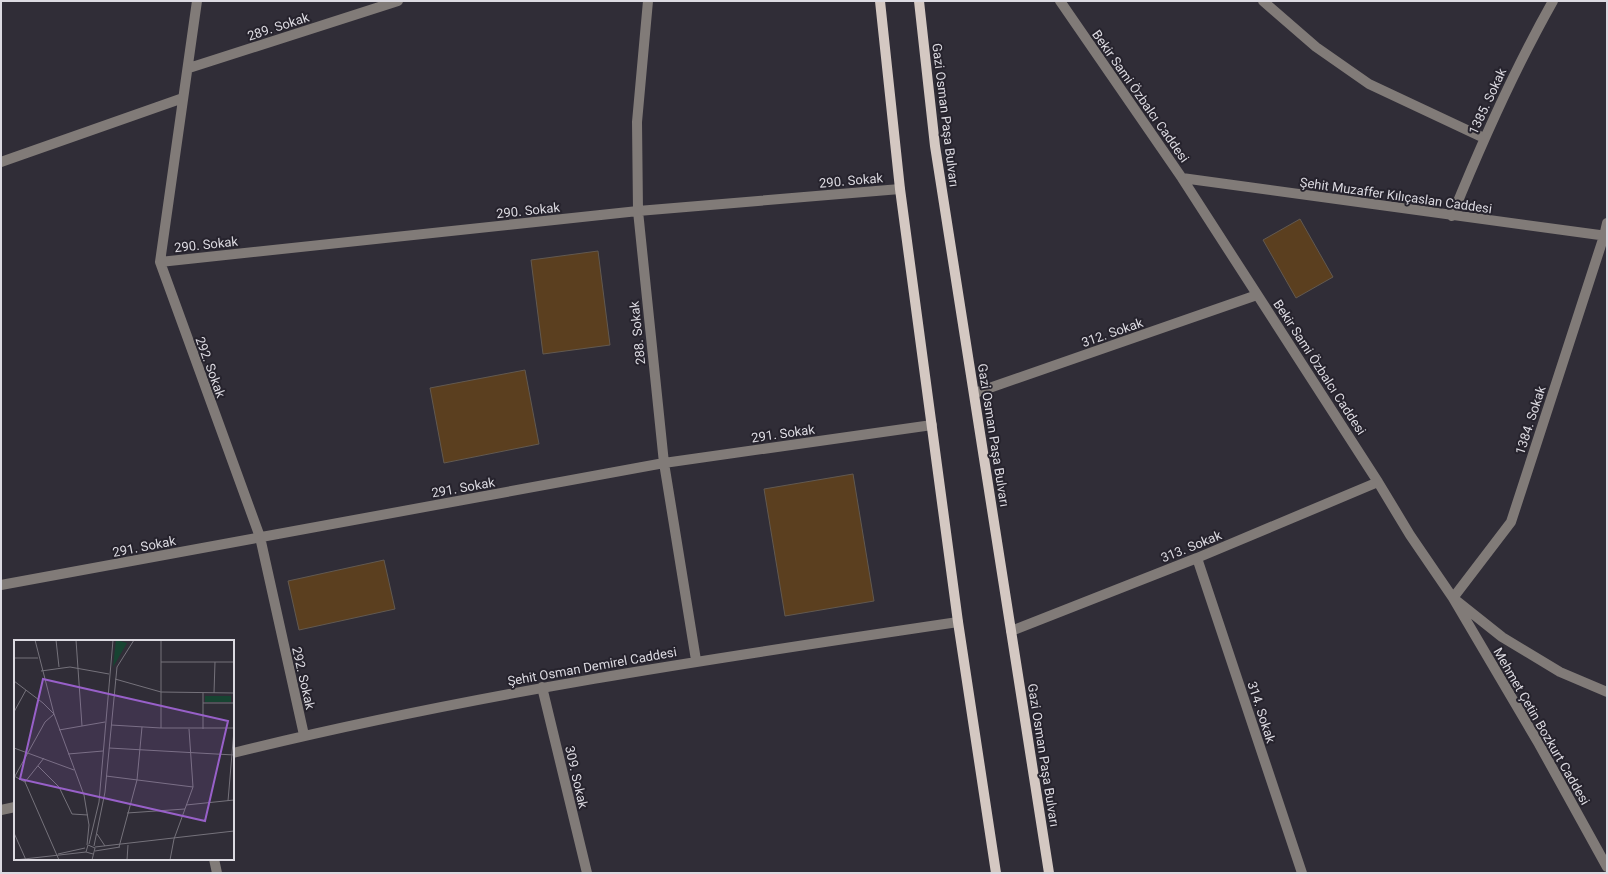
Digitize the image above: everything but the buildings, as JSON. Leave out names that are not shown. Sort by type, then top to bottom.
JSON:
[{"type":"main road","points":[[880,1],[900,189],[958,622],[996,873]]},
{"type":"main road","name":"Gazi Osman Paşa Bulvarı","points":[[919,1],[935,146],[975,393],[1049,873]]},
{"type":"street","name":"292. Sokak","points":[[198,1],[160,262],[260,537],[304,735]]},
{"type":"street","name":"289. Sokak","points":[[189,68],[398,1]]},
{"type":"street","name":"288. Sokak","points":[[648,1],[637,122],[638,211],[664,463],[696,660]]},
{"type":"street","name":"Bekir Sami Özbalcı Caddesi","points":[[1060,1],[1182,178],[1378,482],[1410,535],[1453,598],[1502,637],[1560,672],[1607,692]]},
{"type":"street","points":[[1263,1],[1316,47],[1369,84],[1484,138]]},
{"type":"street","name":"1385. Sokak","points":[[1452,216],[1484,138],[1531,40],[1553,1]]},
{"type":"street","points":[[1,162],[184,98]]},
{"type":"street","name":"Şehit Muzaffer Kılıçaslan Caddesi","points":[[1182,178],[1606,236]]},
{"type":"street","name":"290. Sokak","points":[[160,262],[638,211],[900,189]]},
{"type":"street","name":"1384. Sokak","points":[[1453,598],[1511,522],[1606,236],[1607,223]]},
{"type":"street","name":"312. Sokak","points":[[975,393],[1257,295]]},
{"type":"street","name":"291. Sokak","points":[[1,585],[664,463],[932,425]]},
{"type":"street","name":"313. Sokak","points":[[1011,631],[1197,558],[1378,482]]},
{"type":"street","name":"314. Sokak","points":[[1197,558],[1302,873]]},
{"type":"street","name":"Mehmet Çetin Bozkurt Caddesi","points":[[1453,598],[1539,744],[1607,867]]},
{"type":"street","name":"Şehit Osman Demirel Caddesi","points":[[234,753],[304,735],[542,686],[696,660],[958,622]]},
{"type":"street","name":"309. Sokak","points":[[542,686],[587,873]]},
{"type":"street","points":[[1,810],[14,806]]},
{"type":"street","points":[[214,860],[217,873]]}]
